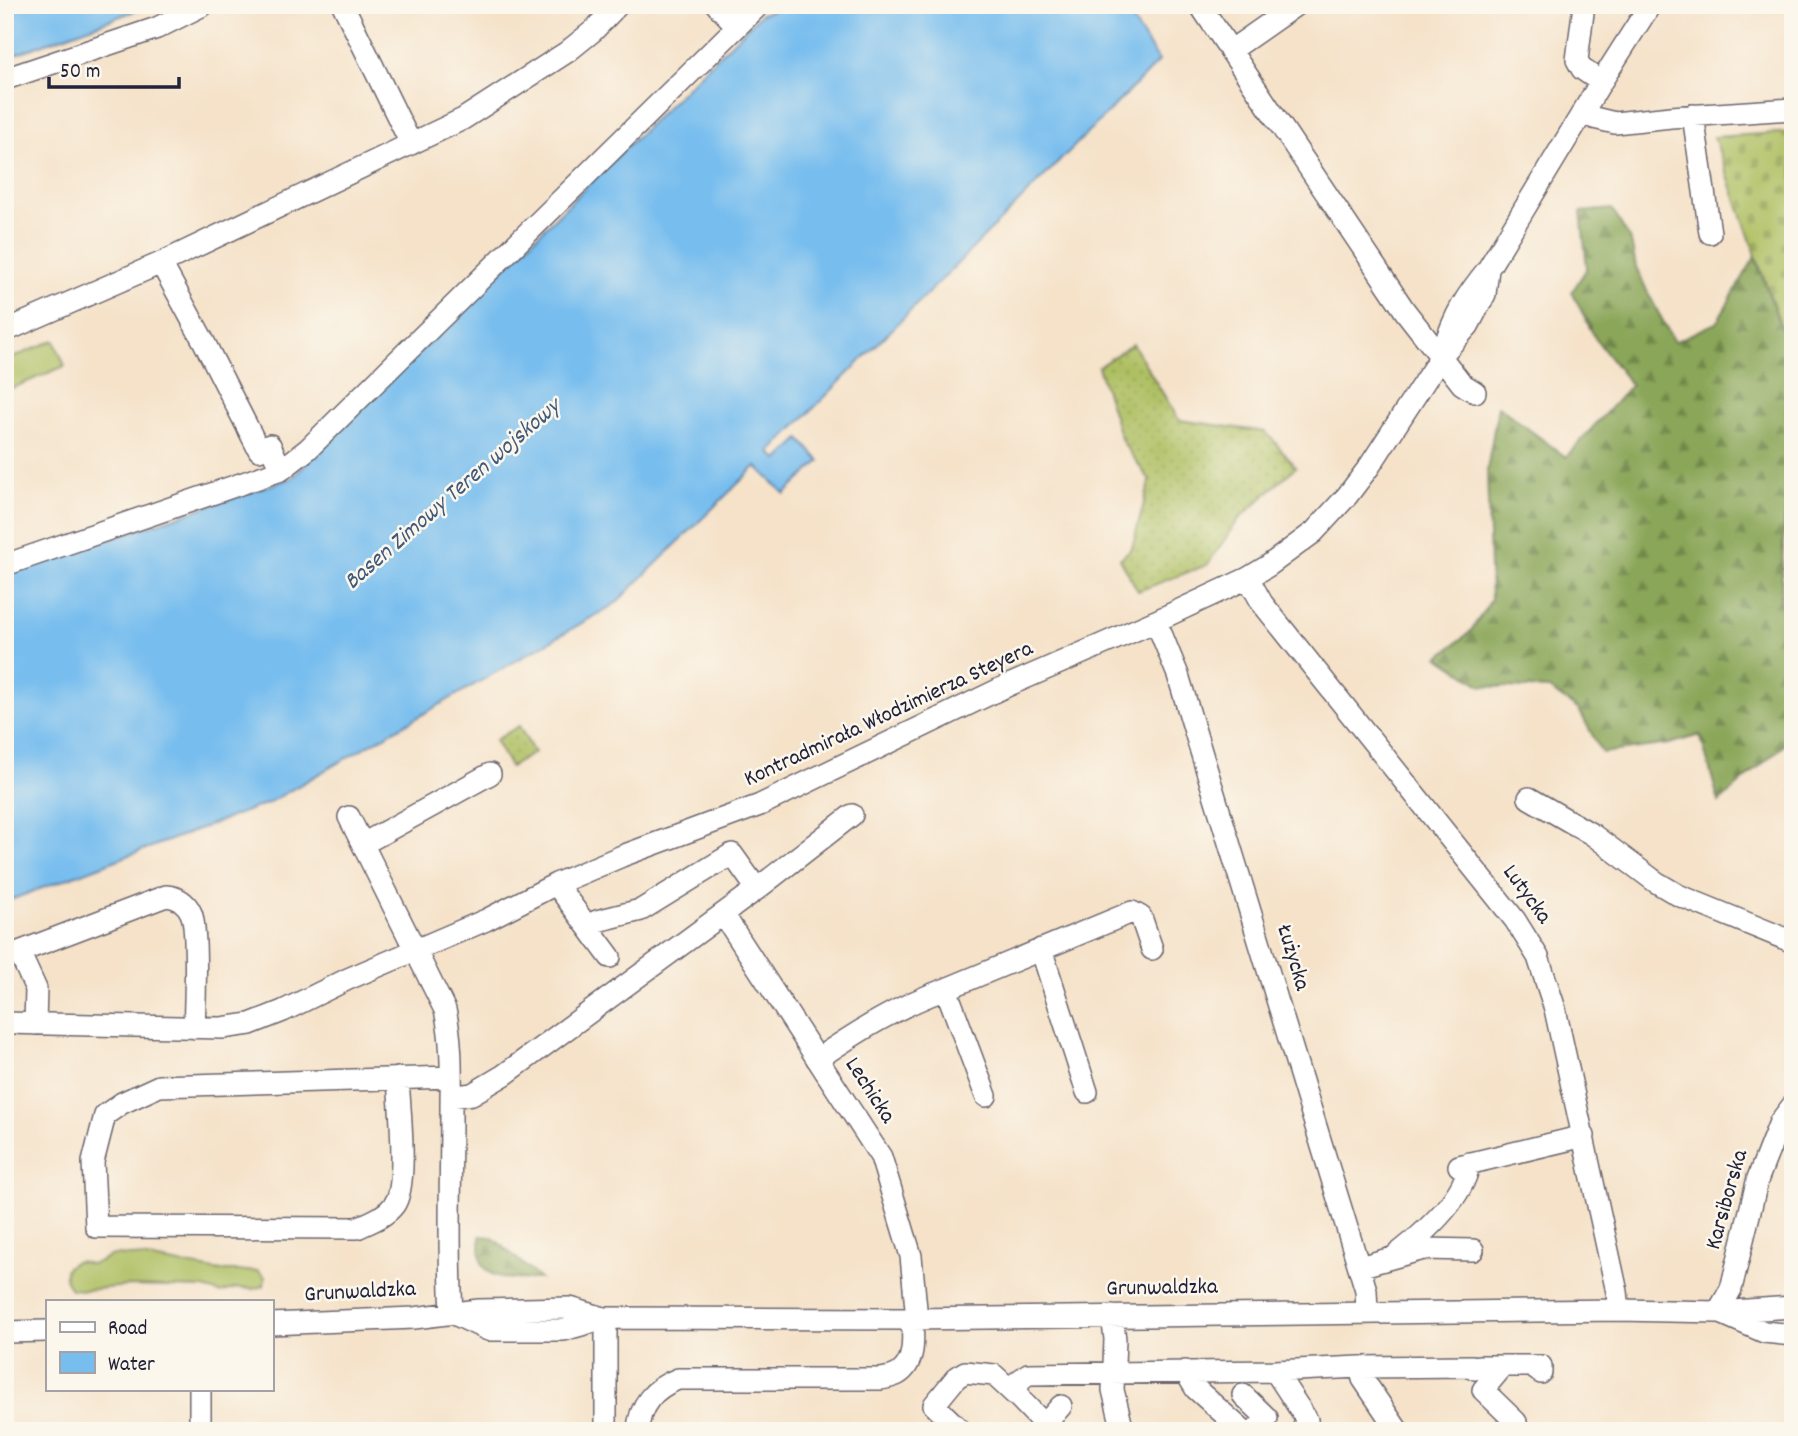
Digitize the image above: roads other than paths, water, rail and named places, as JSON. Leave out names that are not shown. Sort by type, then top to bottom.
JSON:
[{"type":"street","points":[[5,79],[157,28],[203,5]]},
{"type":"street","points":[[343,5],[411,144]]},
{"type":"street","points":[[5,331],[161,263],[463,119],[567,52],[593,32],[618,5]]},
{"type":"street","points":[[717,5],[737,26]]},
{"type":"street","points":[[5,565],[281,470],[308,449],[759,5]]},
{"type":"street","points":[[1200,5],[1405,311],[1462,384],[1475,392]]},
{"type":"street","points":[[1230,51],[1296,5]]},
{"type":"street","points":[[1584,5],[1577,60],[1582,69],[1601,82]]},
{"type":"street","name":"Kontradmirała Włodzimierza Steyera","points":[[5,1024],[222,1028],[250,1024],[486,920],[556,884],[644,847],[760,805],[1000,689],[1248,578],[1304,541],[1347,496],[1369,467],[1441,356],[1454,317],[1466,295],[1488,269],[1650,5]]},
{"type":"street","points":[[1583,112],[1615,124],[1693,115],[1793,109]]},
{"type":"street","points":[[1693,115],[1710,233]]},
{"type":"street","points":[[161,263],[259,450],[270,445],[281,470]]},
{"type":"street","name":"Lutycka","points":[[1248,578],[1262,603],[1515,920],[1538,957],[1555,1009],[1619,1310]]},
{"type":"street","name":"Łużycka","points":[[1156,621],[1178,675],[1359,1267],[1366,1290],[1367,1312]]},
{"type":"street","points":[[363,844],[490,774]]},
{"type":"street","points":[[1529,798],[1593,835],[1678,895],[1793,942]]},
{"type":"street","points":[[398,1078],[402,1181],[396,1203],[378,1219],[357,1228],[96,1227],[93,1162],[105,1115],[121,1103],[159,1086],[398,1078],[451,1087],[472,1094],[504,1075],[757,889],[852,815]]},
{"type":"street","points":[[349,817],[445,1010],[450,1040],[449,1268],[452,1314]]},
{"type":"street","points":[[591,930],[597,921],[640,910],[732,854],[757,889]]},
{"type":"street","points":[[556,884],[610,957]]},
{"type":"street","points":[[35,1024],[36,989],[19,952],[166,896],[184,902],[193,919],[194,1028]]},
{"type":"street","points":[[817,1059],[882,1017],[917,999],[1132,912],[1141,917],[1152,949]]},
{"type":"street","name":"Lechicka","points":[[638,1431],[643,1406],[654,1392],[678,1379],[881,1379],[898,1374],[908,1364],[914,1343],[911,1255],[881,1157],[723,914]]},
{"type":"street","points":[[1041,949],[1087,1092]]},
{"type":"street","points":[[946,989],[986,1096]]},
{"type":"street","name":"Karsiborska","points":[[1718,1312],[1731,1289],[1758,1178],[1780,1122],[1793,1105]]},
{"type":"street","points":[[1395,1256],[1424,1232],[1460,1192],[1468,1176],[1464,1164],[1584,1136]]},
{"type":"street","points":[[1359,1267],[1424,1249],[1473,1250]]},
{"type":"street","name":"Grunwaldzka","points":[[273,1324],[452,1314],[488,1330],[564,1330],[606,1318],[914,1319],[1367,1312],[1718,1312],[1793,1307]]},
{"type":"street","name":"Grunwaldzka","points":[[1718,1312],[1764,1332],[1793,1335]]},
{"type":"street","points":[[1112,1316],[1115,1339],[1113,1390],[1123,1431]]},
{"type":"street","points":[[606,1318],[606,1431]]},
{"type":"street","points":[[5,1332],[46,1331]]},
{"type":"street","points":[[1764,1332],[1793,1351]]},
{"type":"street","points":[[1020,1399],[1016,1383],[1028,1374],[1275,1371],[1360,1367],[1472,1366],[1475,1369],[1479,1366],[1531,1366]]},
{"type":"street","points":[[1503,1366],[1483,1390],[1516,1422],[1508,1431]]},
{"type":"street","points":[[1360,1367],[1363,1379],[1398,1431]]},
{"type":"street","points":[[961,1431],[934,1405],[965,1371],[994,1375],[1020,1399],[1042,1428],[1061,1406]]},
{"type":"street","points":[[1185,1371],[1196,1388],[1243,1431]]},
{"type":"street","points":[[1275,1371],[1307,1420],[1302,1431]]},
{"type":"street","points":[[200,1390],[200,1431]]},
{"type":"street","points":[[1242,1395],[1267,1418],[1255,1431]]},
{"type":"street","points":[[940,1397],[971,1428],[968,1431]]},
{"type":"water","points":[[5,5],[151,5],[5,58]]},
{"type":"water","name":"Basen Zimowy Teren wojskowy","points":[[789,5],[1123,5],[1159,61],[770,452],[778,460],[800,439],[820,461],[785,494],[756,466],[615,604],[268,803],[5,902],[5,574],[292,478],[761,14]]}]
